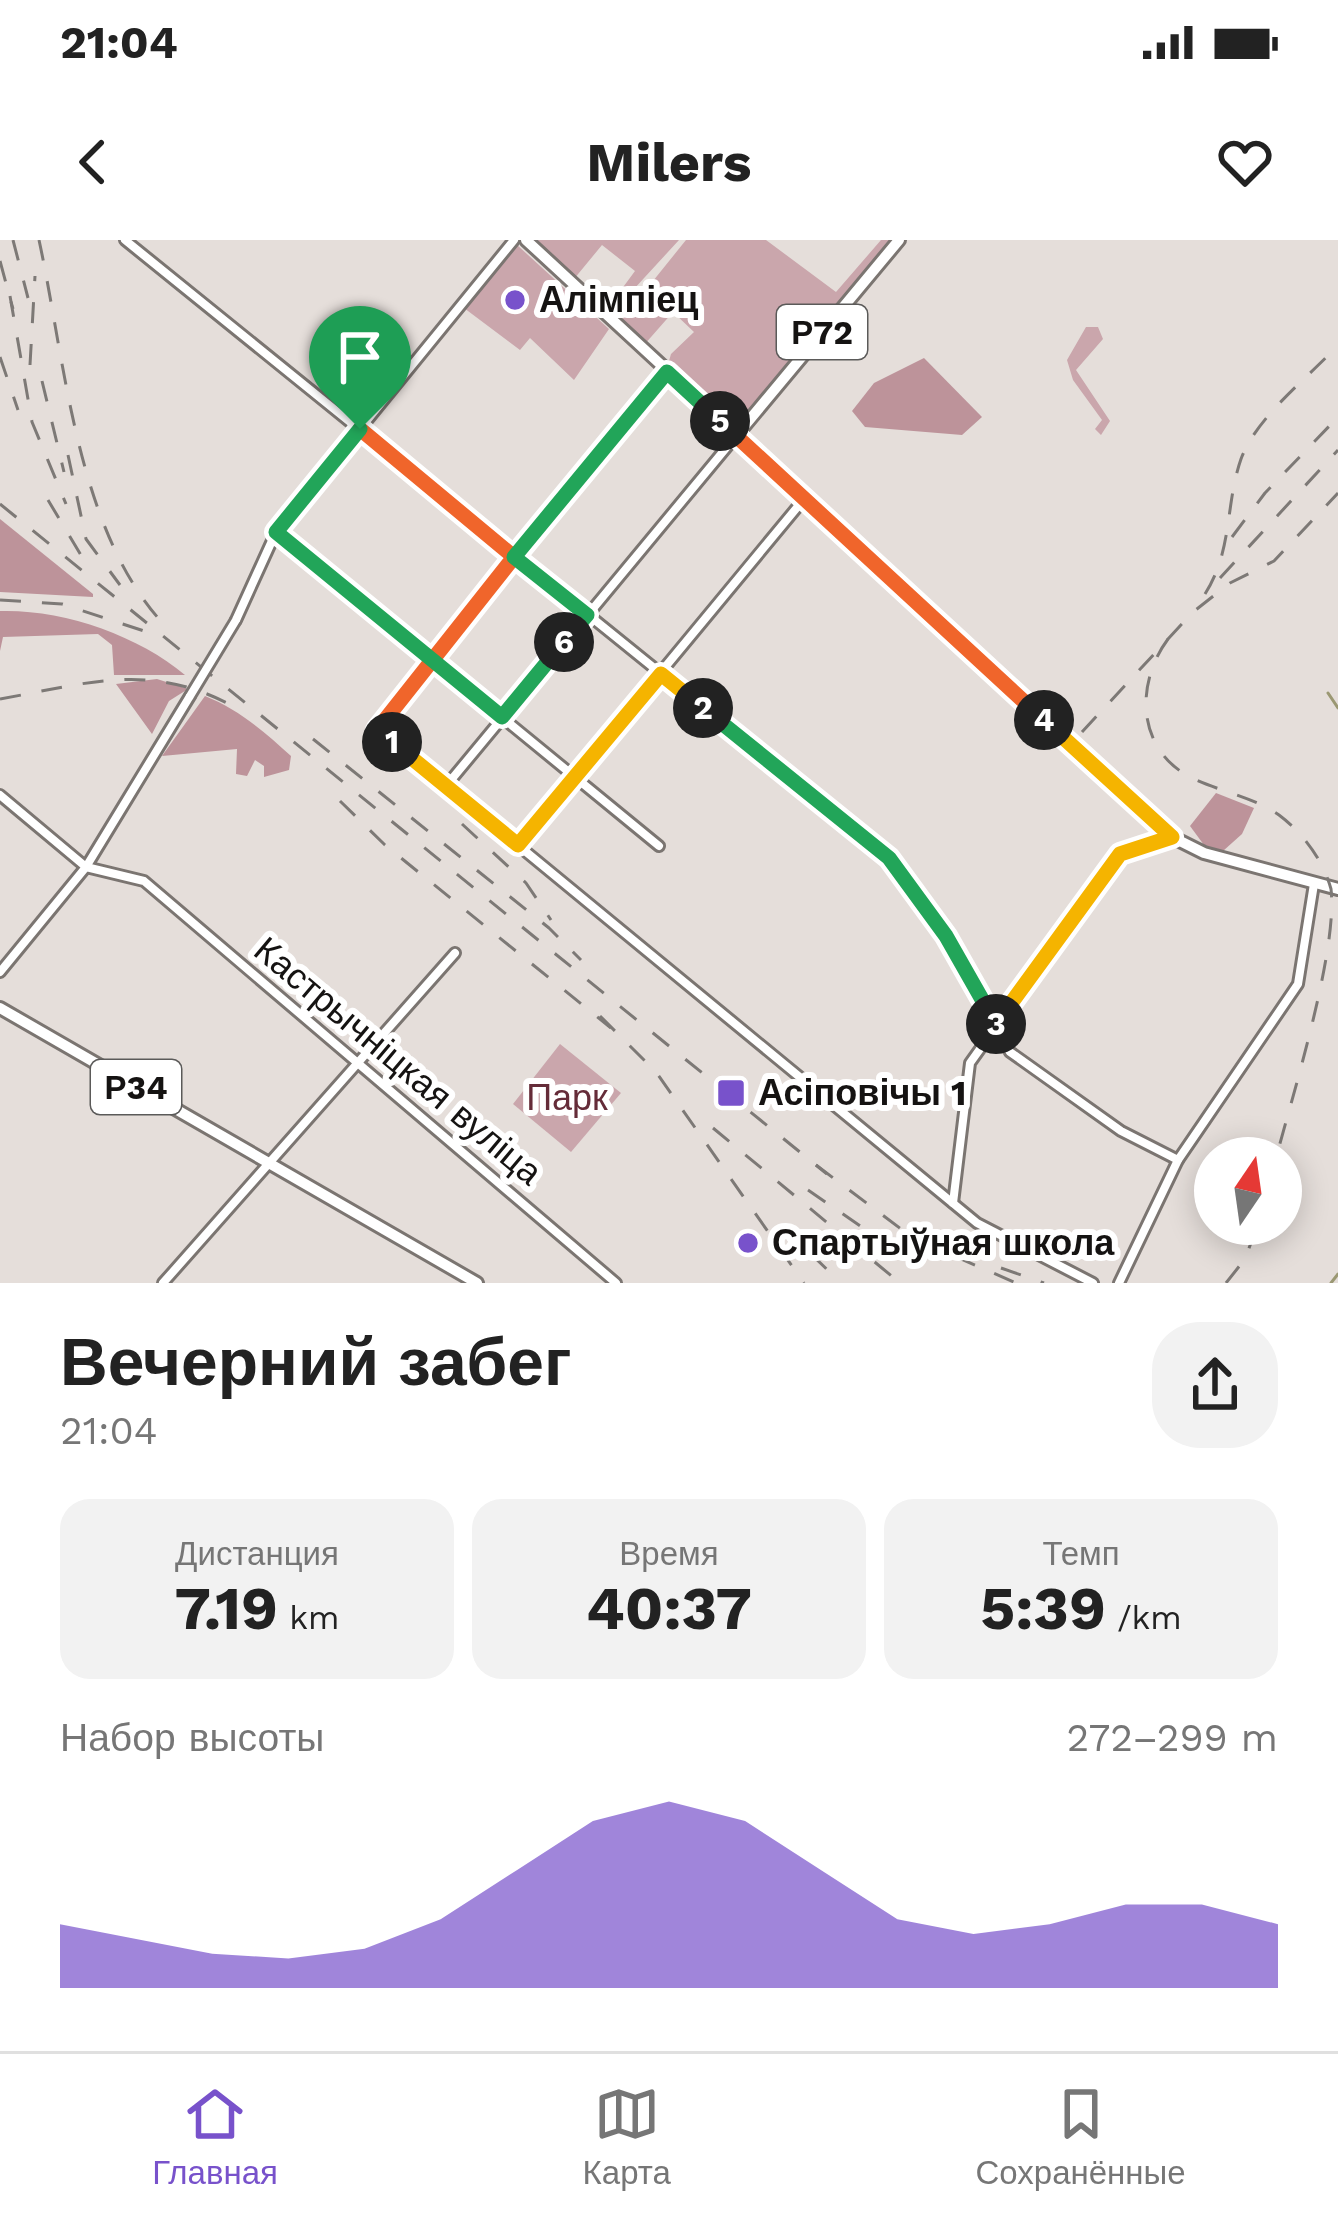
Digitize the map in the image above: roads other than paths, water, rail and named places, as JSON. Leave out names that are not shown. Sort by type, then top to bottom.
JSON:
[{"type":"main road","points":[[526,240],[1172,837],[1204,853],[1338,889]]},
{"type":"main road","name":"Р72","points":[[736,436],[899,240]]},
{"type":"main road","name":"Р34","points":[[0,1008],[477,1283]]},
{"type":"street","points":[[125,240],[889,858],[927,910],[1010,1052],[1146,1147],[1178,1160]]},
{"type":"street","points":[[0,972],[86,867],[236,620],[276,532],[514,240]]},
{"type":"street","points":[[667,372],[377,730],[982,1227],[1093,1283]]},
{"type":"street","points":[[446,786],[736,436]]},
{"type":"street","points":[[518,845],[804,500]]},
{"type":"street","points":[[276,532],[659,846]]},
{"type":"street","points":[[3,797],[86,867]]},
{"type":"street","points":[[953,1203],[969,1066],[1120,854],[1172,837]]},
{"type":"street","name":"Кастрычніцкая вуліца","points":[[86,867],[144,880],[616,1283]]},
{"type":"street","points":[[1119,1283],[1178,1160],[1298,984],[1314,884]]},
{"type":"street","points":[[163,1283],[273,1164],[455,952]]},
{"type":"waterway","points":[[1328,693],[1338,708]]},
{"type":"waterway","points":[[1331,1283],[1338,1274]]},
{"type":"railway","points":[[13,240],[28,298]]},
{"type":"railway","points":[[39,240],[91,489],[131,580],[159,619]]},
{"type":"railway","points":[[0,261],[13,309]]},
{"type":"railway","points":[[30,365],[35,276]]},
{"type":"railway","points":[[10,296],[32,422],[66,504]]},
{"type":"railway","points":[[1205,594],[1220,561],[1236,476],[1249,443],[1271,413],[1338,345]]},
{"type":"railway","points":[[0,357],[18,410]]},
{"type":"railway","points":[[42,381],[64,472]]},
{"type":"railway","points":[[1232,537],[1265,493],[1338,417]]},
{"type":"railway","points":[[1220,578],[1338,450]]},
{"type":"railway","points":[[68,455],[86,539],[120,585]]},
{"type":"railway","points":[[1082,732],[1193,612],[1230,583],[1274,561],[1338,493]]},
{"type":"railway","points":[[48,500],[85,562]]},
{"type":"railway","points":[[0,504],[827,1174]]},
{"type":"railway","points":[[0,600],[62,604],[144,631]]},
{"type":"railway","points":[[1168,639],[1157,657],[1146,696],[1152,735],[1161,752],[1194,779],[1279,815],[1311,848],[1331,889],[1321,984],[1282,1137]]},
{"type":"railway","points":[[0,699],[88,683],[142,680],[197,690],[227,703]]},
{"type":"railway","points":[[313,739],[549,928],[581,960]]},
{"type":"railway","points":[[340,801],[385,845],[611,1028]]},
{"type":"railway","points":[[462,824],[526,883],[551,920]]},
{"type":"railway","points":[[600,1016],[656,1072],[804,1283]]},
{"type":"railway","points":[[713,1128],[900,1283]]},
{"type":"railway","points":[[816,1165],[913,1238],[1016,1283]]},
{"type":"railway","points":[[808,1190],[888,1245],[915,1256]]},
{"type":"railway","points":[[781,1225],[841,1283]]},
{"type":"railway","points":[[1226,1283],[1250,1245]]},
{"type":"railway","points":[[1001,1268],[1044,1283]]},
{"type":"place","name":"Алімпіец","points":[[515,300]]},
{"type":"place","name":"Асіповічы 1","points":[[731,1093]]},
{"type":"place","name":"Спартыўная школа","points":[[748,1243]]},
{"type":"park label","name":"Парк","points":[[567,1098]]}]
